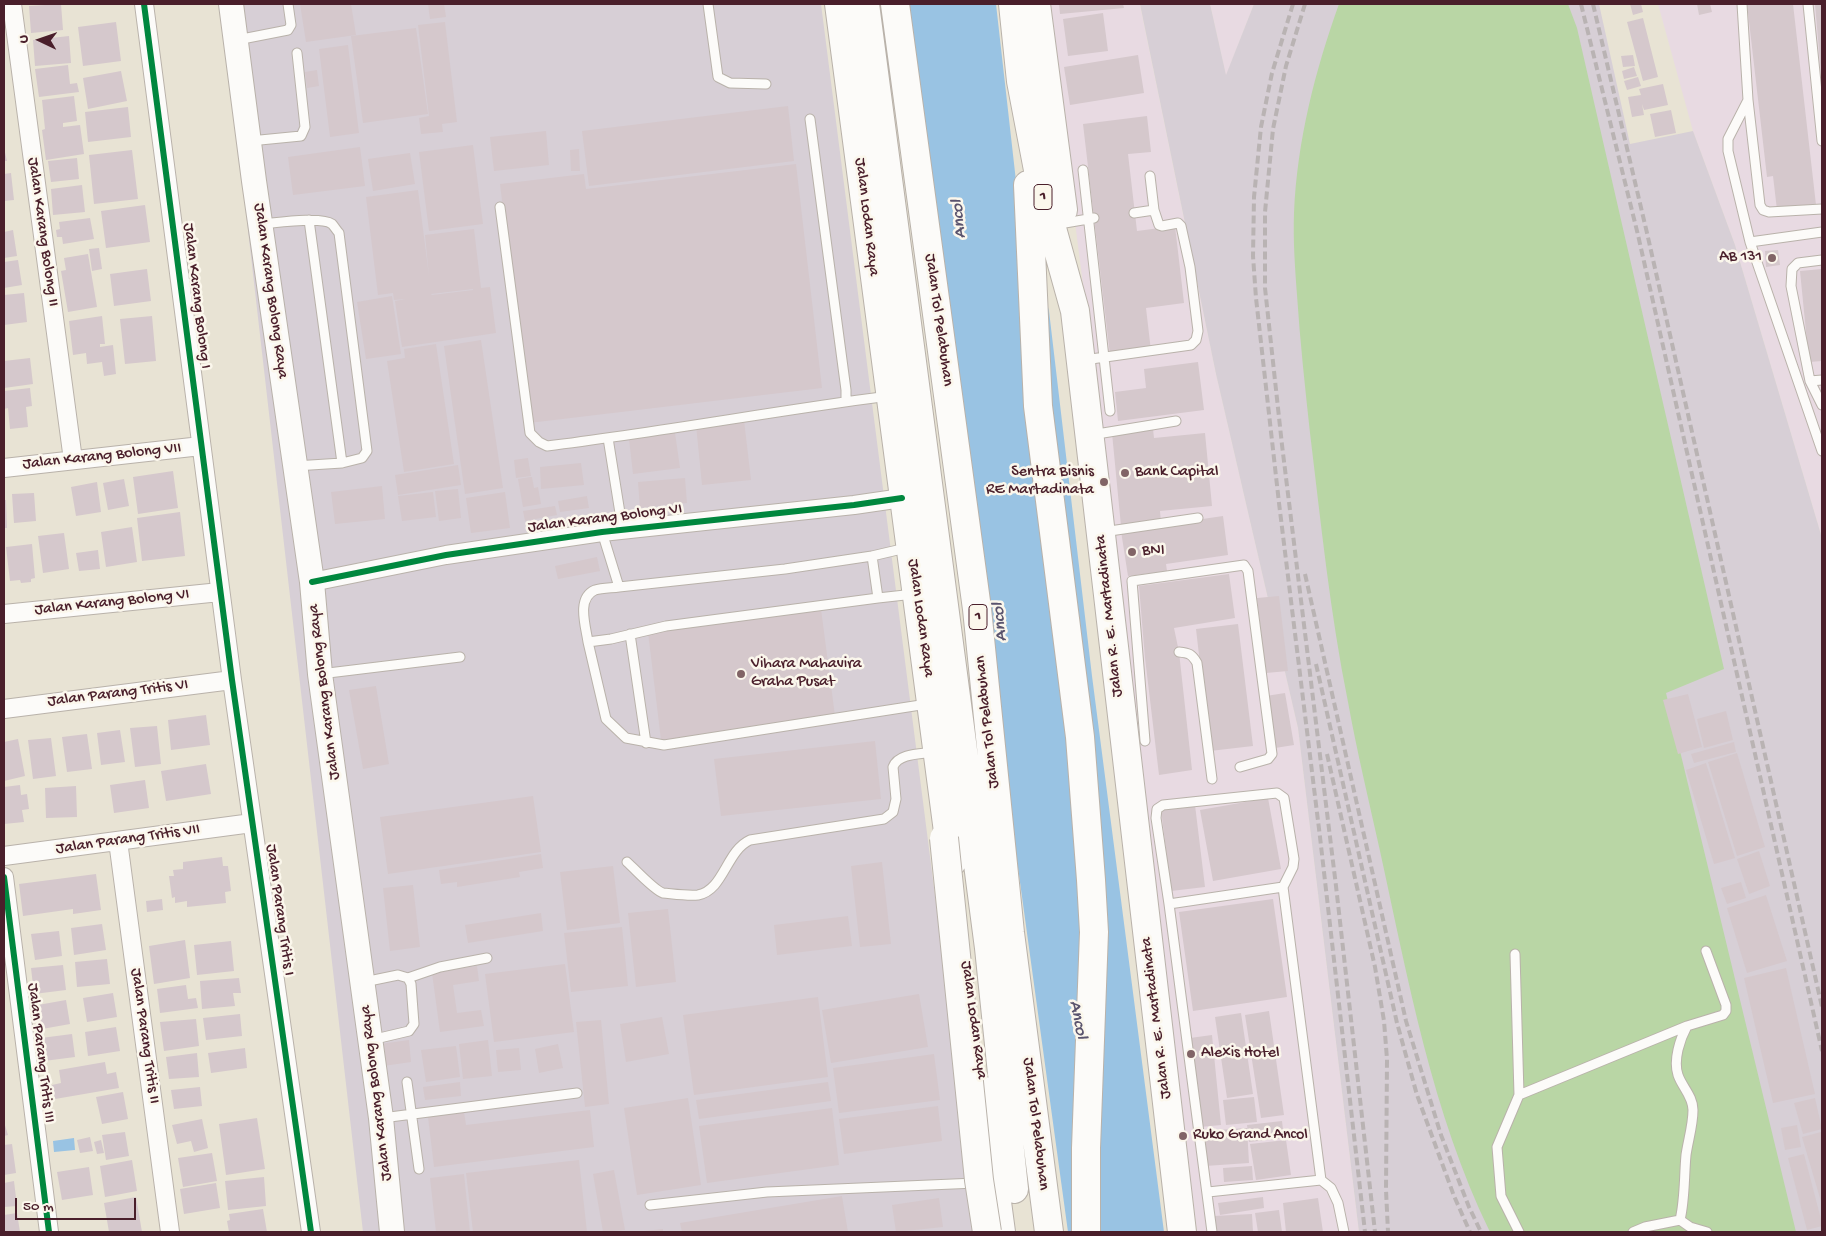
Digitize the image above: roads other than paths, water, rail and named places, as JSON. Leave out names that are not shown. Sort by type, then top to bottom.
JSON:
[{"type":"highway","name":"Jalan Lodan Raya","points":[[839,4],[902,498],[932,703],[1001,1232]]},
{"type":"highway","name":"Jalan Tol Pelabuhan","points":[[865,4],[990,948],[1019,1232]]},
{"type":"highway","name":"Jalan Tol Pelabuhan","points":[[896,4],[977,609],[1010,933],[1050,1232]]},
{"type":"highway","name":"Jalan R. E. Martadinata","points":[[1013,4],[1021,81],[1043,196],[1075,311],[1092,360],[1088,436],[1100,532],[1130,697],[1171,1024],[1182,1232]]},
{"type":"highway","points":[[1036,4],[1082,221],[1075,311]]},
{"type":"highway","points":[[1021,81],[1030,212],[1038,406],[1080,737],[1094,932],[1086,1148],[1086,1232]]},
{"type":"highway","points":[[941,782],[944,838],[979,1180],[987,1232]]},
{"type":"street","name":"Jalan Karang Bolong II","points":[[12,4],[73,460]]},
{"type":"street","name":"Jalan Karang Bolong I","points":[[144,4],[220,592]]},
{"type":"street","name":"Jalan Karang Bolong Raya","points":[[231,4],[260,224],[312,582],[320,674],[382,1118],[392,1232]]},
{"type":"street","name":"Jalan Karang Bolong VII","points":[[4,468],[201,446]]},
{"type":"street","name":"Jalan Karang Bolong VI","points":[[312,582],[446,555],[621,529],[854,505],[902,498]]},
{"type":"street","name":"Jalan Karang Bolong VI","points":[[4,614],[220,592]]},
{"type":"street","name":"Jalan Parang Tritis I","points":[[220,592],[311,1232]]},
{"type":"street","name":"Jalan Parang Tritis VI","points":[[4,709],[232,680]]},
{"type":"street","name":"Jalan Parang Tritis VII","points":[[4,856],[252,823]]},
{"type":"street","name":"Jalan Parang Tritis II","points":[[118,841],[170,1232]]},
{"type":"street","name":"Jalan Parang Tritis III","points":[[4,877],[50,1232]]},
{"type":"lane","points":[[236,40],[288,30],[291,25],[288,4]]},
{"type":"lane","points":[[708,4],[718,77],[730,83],[766,84]]},
{"type":"lane","points":[[1742,4],[1748,100],[1760,205],[1763,210],[1769,212],[1822,210]]},
{"type":"lane","points":[[1808,4],[1822,141]]},
{"type":"lane","points":[[249,141],[301,136],[304,132],[296,52]]},
{"type":"lane","points":[[1748,100],[1728,138],[1727,145],[1750,242],[1822,451]]},
{"type":"lane","points":[[810,119],[846,401]]},
{"type":"lane","points":[[1082,170],[1082,221],[1092,360],[1110,411]]},
{"type":"lane","points":[[1092,360],[1191,345],[1196,340],[1198,331],[1190,267],[1181,226],[1178,223],[1159,225],[1154,210],[1150,176]]},
{"type":"lane","points":[[500,206],[530,433],[538,442],[547,446],[608,438],[889,395]]},
{"type":"lane","points":[[1134,212],[1154,210]]},
{"type":"lane","points":[[260,224],[309,220],[324,221],[332,224],[339,233],[367,451],[362,458],[342,463],[295,466]]},
{"type":"lane","points":[[309,220],[342,463]]},
{"type":"lane","points":[[1750,242],[1822,232]]},
{"type":"lane","points":[[1822,260],[1798,263],[1792,269],[1792,286],[1810,381],[1822,405]]},
{"type":"lane","points":[[1810,381],[1822,380]]},
{"type":"lane","points":[[1088,436],[1176,421]]},
{"type":"lane","points":[[608,438],[621,529]]},
{"type":"lane","points":[[1100,532],[1198,518]]},
{"type":"lane","points":[[602,532],[619,587]]},
{"type":"lane","points":[[910,546],[872,556],[785,569],[594,590],[586,598],[583,609],[588,642],[606,719],[626,738],[664,745],[932,703]]},
{"type":"lane","points":[[872,556],[878,598]]},
{"type":"lane","points":[[1145,741],[1130,697],[1141,659],[1132,581],[1244,565],[1248,572],[1272,754],[1268,759],[1240,766]]},
{"type":"lane","points":[[588,642],[666,626],[916,594]]},
{"type":"lane","points":[[630,634],[646,743]]},
{"type":"lane","points":[[1179,652],[1193,655],[1197,663],[1212,779]]},
{"type":"lane","points":[[320,674],[460,658]]},
{"type":"lane","points":[[626,862],[640,873],[657,891],[698,895],[713,888],[735,851],[742,844],[750,840],[884,819],[893,812],[896,799],[893,767],[895,762],[898,759],[915,754],[938,752]]},
{"type":"lane","points":[[1212,1232],[1208,1192],[1171,1024],[1169,904],[1156,818],[1157,809],[1163,805],[1277,793],[1284,798],[1294,859],[1293,867],[1283,887],[1321,1180],[1331,1188],[1338,1203],[1344,1232]]},
{"type":"lane","points":[[1169,904],[1283,887]]},
{"type":"lane","points":[[1519,1095],[1687,1026],[1722,1015],[1726,1010],[1726,1005],[1706,951]]},
{"type":"lane","points":[[1516,954],[1519,1095],[1497,1147],[1501,1196],[1519,1232]]},
{"type":"lane","points":[[363,983],[398,975],[408,978],[440,967],[487,958]]},
{"type":"lane","points":[[371,1040],[409,1031],[414,1024],[411,984],[408,978]]},
{"type":"lane","points":[[1680,1220],[1685,1194],[1686,1159],[1693,1108],[1688,1091],[1678,1074],[1677,1058],[1681,1038],[1687,1026]]},
{"type":"lane","points":[[407,1082],[419,1169]]},
{"type":"lane","points":[[382,1118],[577,1093]]},
{"type":"lane","points":[[1208,1192],[1321,1180]]},
{"type":"lane","points":[[650,1206],[767,1192],[995,1183]]},
{"type":"lane","points":[[1633,1232],[1645,1227],[1680,1220],[1690,1227],[1708,1232]]},
{"type":"water","name":"Ancol","points":[[905,4],[996,4],[1017,190],[1049,311],[1092,676],[1164,1232],[1068,1232],[992,678]]},
{"type":"water","points":[[74,1138],[75,1150],[54,1152],[53,1141]]},
{"type":"railway","points":[[1293,4],[1272,73],[1261,127],[1254,197],[1253,256],[1279,503],[1320,837],[1365,1232]]},
{"type":"railway","points":[[1305,4],[1286,66],[1273,129],[1265,212],[1265,288],[1375,1232]]},
{"type":"railway","points":[[1581,4],[1638,235],[1822,1051]]},
{"type":"railway","points":[[1593,4],[1647,233],[1822,1007]]},
{"type":"railway","points":[[1305,574],[1406,1021],[1441,1135],[1469,1207],[1481,1232]]},
{"type":"railway","points":[[1316,664],[1397,1023],[1417,1095],[1454,1196],[1470,1232]]},
{"type":"railway","points":[[1327,754],[1375,967],[1384,1021],[1387,1059],[1386,1190],[1388,1232]]},
{"type":"place","name":"AB 131","points":[[1772,258]]},
{"type":"place","name":"Bank Capital","points":[[1125,473]]},
{"type":"place","name":"Sentra Bisnis RE Martadinata","points":[[1104,482]]},
{"type":"place","name":"BNI","points":[[1132,552]]},
{"type":"place","name":"Vihara Mahavira Graha Pusat","points":[[741,674]]},
{"type":"place","name":"Alexis Hotel","points":[[1191,1054]]},
{"type":"place","name":"Ruko Grand Ancol","points":[[1183,1136]]}]
